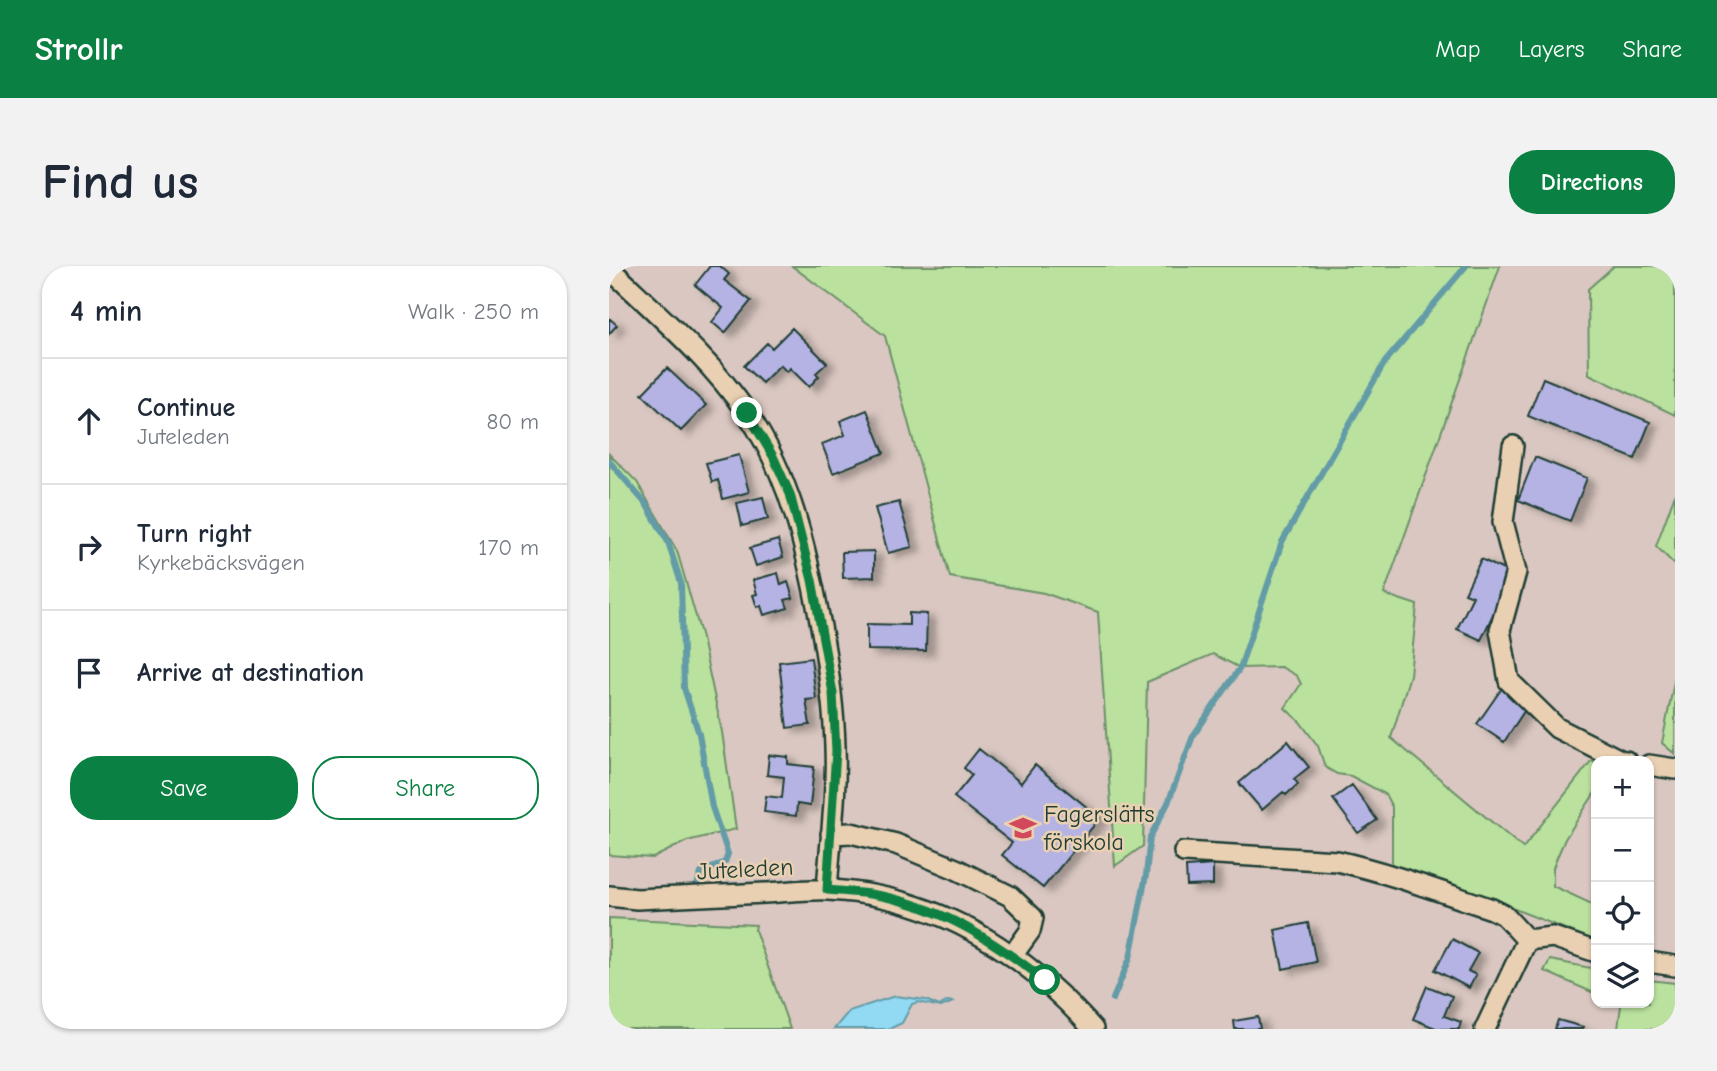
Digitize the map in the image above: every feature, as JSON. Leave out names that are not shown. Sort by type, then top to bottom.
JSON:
[{"type":"street","points":[[609,268],[692,348],[733,395],[773,456],[790,494],[812,580],[833,693],[836,751],[827,890]]},
{"type":"street","points":[[1513,446],[1503,522],[1516,572],[1500,631],[1510,681],[1557,728],[1616,756]]},
{"type":"street","points":[[1654,766],[1675,769]]},
{"type":"street","points":[[831,834],[851,833],[896,844],[956,869],[1010,896],[1033,918],[1030,930],[1012,956]]},
{"type":"street","points":[[1184,852],[1338,862],[1388,873],[1492,909],[1504,915],[1527,940]]},
{"type":"street","name":"Juteleden","points":[[609,896],[637,899],[827,890],[906,902],[947,916],[994,942],[1045,980],[1093,1029]]},
{"type":"street","points":[[1527,940],[1553,937],[1591,950]]},
{"type":"street","points":[[1485,1029],[1527,940]]},
{"type":"street","points":[[1654,963],[1675,966]]},
{"type":"green space","points":[[792,266],[1500,266],[1384,594],[1417,605],[1410,675],[1391,738],[1523,848],[1591,761],[1591,799],[1565,839],[1553,868],[1553,886],[1591,904],[1591,939],[1443,881],[1392,868],[1392,807],[1385,794],[1351,776],[1337,774],[1325,767],[1318,746],[1300,722],[1285,708],[1301,684],[1297,676],[1281,667],[1240,668],[1213,654],[1147,682],[1143,846],[1115,866],[1098,612],[1044,593],[950,577],[885,336]]},
{"type":"green space","points":[[1614,266],[1675,266],[1675,415],[1589,374],[1588,289]]},
{"type":"green space","points":[[609,454],[637,482],[677,551],[701,634],[722,732],[736,829],[687,841],[653,858],[609,855]]},
{"type":"green space","points":[[1675,494],[1675,565],[1656,546]]},
{"type":"green space","points":[[1675,677],[1675,754],[1662,743]]},
{"type":"green space","points":[[609,918],[756,925],[755,930],[790,1029],[609,1029]]},
{"type":"green space","points":[[1550,960],[1591,968],[1591,992],[1544,971]]},
{"type":"green space","points":[[1654,981],[1675,983],[1675,1029],[1618,1029],[1621,1008],[1654,1008]]},
{"type":"water","points":[[895,996],[926,1000],[939,1006],[948,1001],[953,1002],[941,1007],[918,1002],[912,1004],[902,1023],[889,1029],[834,1029],[849,1011]]},
{"type":"building","points":[[710,266],[720,266],[729,274],[724,280],[751,301],[725,333],[712,322],[723,308],[695,285]]},
{"type":"building","points":[[609,318],[617,325],[609,334]]},
{"type":"building","points":[[792,328],[827,363],[816,373],[819,376],[809,387],[790,368],[787,372],[780,365],[762,383],[744,366],[767,343],[772,348]]},
{"type":"building","points":[[667,368],[706,405],[681,431],[642,394]]},
{"type":"building","points":[[1543,378],[1650,422],[1635,459],[1528,416]]},
{"type":"building","points":[[867,410],[884,453],[833,473],[822,444],[845,435],[840,421]]},
{"type":"building","points":[[739,455],[749,492],[723,499],[718,480],[712,482],[706,463]]},
{"type":"building","points":[[1535,457],[1587,478],[1570,521],[1518,500]]},
{"type":"building","points":[[763,497],[768,519],[742,526],[737,503]]},
{"type":"building","points":[[899,502],[912,547],[888,553],[875,508]]},
{"type":"building","points":[[778,540],[783,557],[756,566],[750,548]]},
{"type":"building","points":[[874,551],[874,577],[843,578],[842,552]]},
{"type":"building","points":[[1481,559],[1512,574],[1481,640],[1457,629],[1473,596],[1465,593]]},
{"type":"building","points":[[778,573],[781,585],[788,582],[793,598],[785,600],[788,608],[764,615],[761,606],[757,607],[753,595],[757,594],[753,580]]},
{"type":"building","points":[[909,613],[927,614],[926,651],[867,650],[867,624],[909,625]]},
{"type":"building","points":[[811,658],[816,699],[806,700],[810,725],[787,728],[779,662]]},
{"type":"building","points":[[1502,688],[1528,705],[1504,742],[1477,724]]},
{"type":"building","points":[[1288,741],[1309,767],[1294,779],[1298,784],[1286,795],[1283,792],[1262,810],[1239,783]]},
{"type":"building","points":[[979,749],[1021,783],[1035,765],[1100,818],[1043,888],[1002,855],[1012,843],[954,797],[972,775],[964,768]]},
{"type":"building","points":[[769,755],[788,757],[788,764],[814,767],[810,806],[797,804],[796,816],[764,812],[766,796],[782,798],[784,777],[767,775]]},
{"type":"building","points":[[1352,785],[1377,820],[1358,833],[1333,799]]},
{"type":"building","points":[[1213,865],[1213,885],[1187,886],[1186,867]]},
{"type":"building","points":[[1308,923],[1316,962],[1283,969],[1275,930]]},
{"type":"building","points":[[1452,939],[1478,953],[1468,971],[1476,975],[1469,988],[1435,970]]},
{"type":"building","points":[[1427,986],[1452,996],[1444,1016],[1461,1022],[1459,1029],[1438,1029],[1413,1019]]},
{"type":"building","points":[[1258,1017],[1260,1029],[1235,1029],[1234,1021]]},
{"type":"building","points":[[1558,1020],[1583,1027],[1555,1029]]},
{"type":"waterway","points":[[1113,999],[1130,958],[1146,875],[1150,837],[1168,803],[1193,736],[1240,668],[1282,542],[1385,362],[1466,266]]},
{"type":"waterway","points":[[609,461],[646,504],[668,542],[681,583],[684,688],[699,734],[712,807],[728,854],[725,862],[701,873],[697,885]]},
{"type":"place","name":"Fagerslätts förskola","points":[[1023,828]]},
{"type":"route","points":[[747,413],[773,456],[790,494],[812,580],[833,693],[836,751],[827,890],[870,894],[906,902],[947,916],[994,942],[1045,980]]}]
